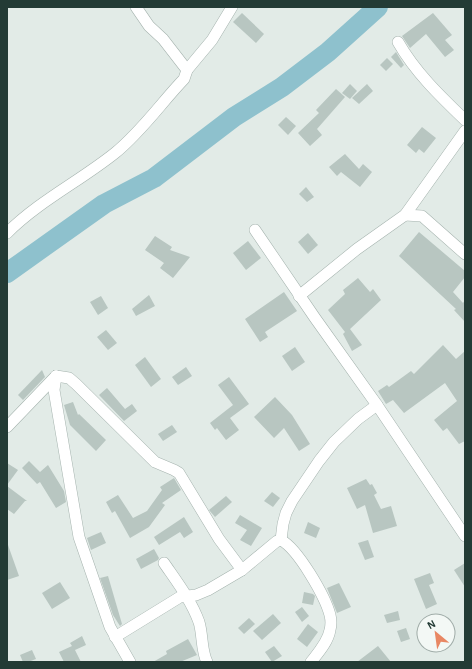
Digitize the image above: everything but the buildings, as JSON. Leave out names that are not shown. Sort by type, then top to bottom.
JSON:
[{"type":"street","points":[[136,7],[149,26],[163,39],[187,70]]},
{"type":"street","points":[[7,233],[20,220],[129,142],[184,79],[187,70],[212,40],[232,7]]},
{"type":"street","points":[[398,42],[404,53],[426,81],[465,120]]},
{"type":"street","points":[[299,296],[357,249],[405,214],[465,131]]},
{"type":"street","points":[[405,214],[422,216],[465,254]]},
{"type":"street","points":[[255,230],[299,296],[377,405],[465,536]]},
{"type":"street","points":[[7,428],[56,376]]},
{"type":"street","points":[[56,376],[69,378],[155,462],[179,473],[219,538],[242,570]]},
{"type":"street","points":[[56,376],[54,390],[79,537],[110,626],[130,662]]},
{"type":"street","points":[[281,540],[286,513],[292,501],[319,461],[334,442],[358,419],[377,405]]},
{"type":"street","points":[[115,637],[180,597],[196,595],[208,590],[242,570],[277,541],[281,540]]},
{"type":"street","points":[[281,540],[306,566],[315,581],[330,615],[330,631],[324,644],[312,662]]},
{"type":"street","points":[[164,563],[187,596],[199,623],[205,656],[208,662]]},
{"type":"waterway","points":[[7,273],[104,204],[154,178],[234,117],[282,87],[328,52],[378,7]]}]
